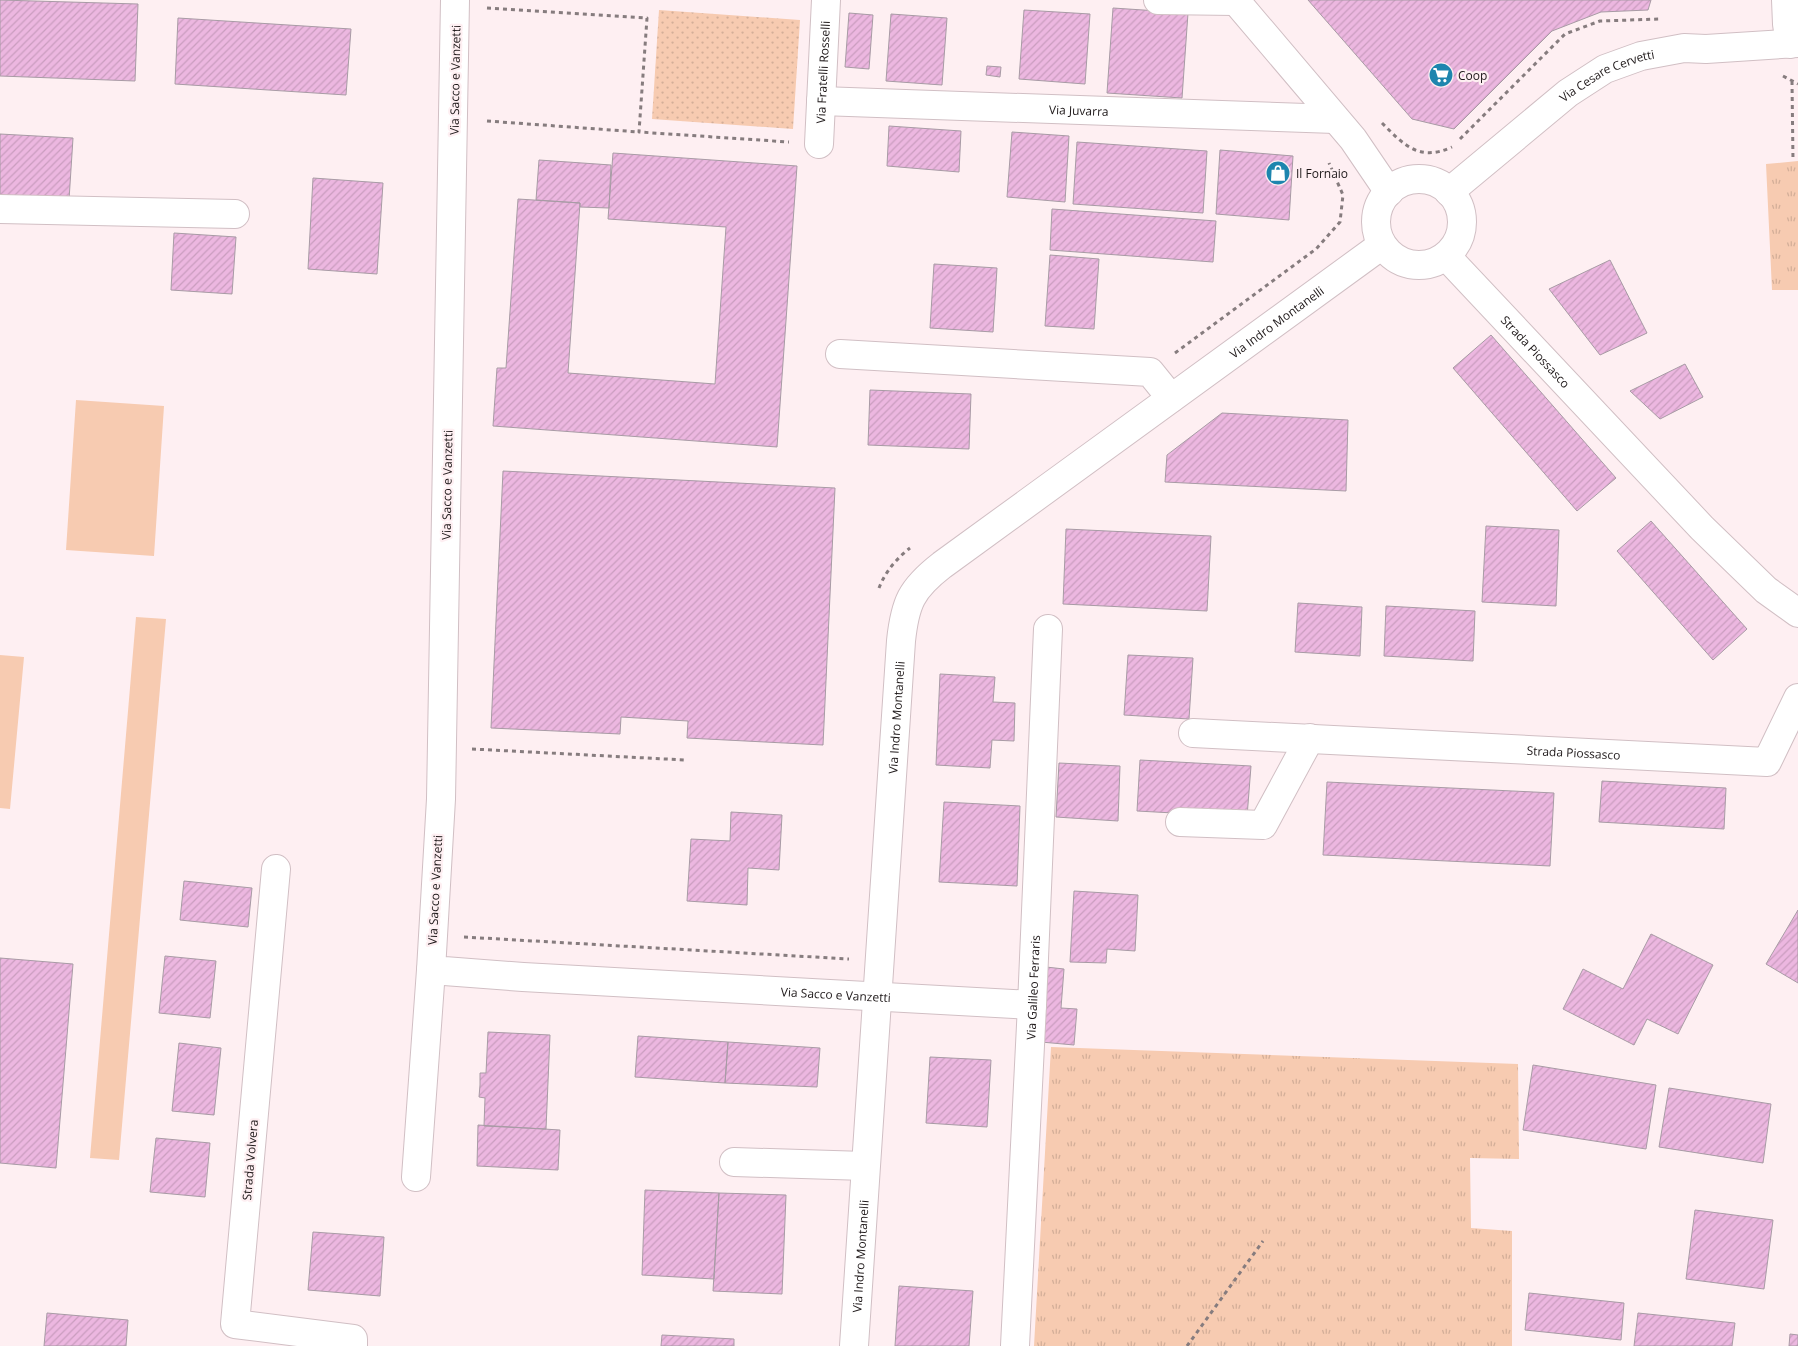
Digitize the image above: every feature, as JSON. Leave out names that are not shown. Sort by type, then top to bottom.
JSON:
[{"type":"street","name":"Via Sacco e Vanzetti","points":[[416,1177],[441,799],[455,0]]},
{"type":"street","name":"Via Fratelli Rosselli","points":[[819,144],[826,0]]},
{"type":"street","points":[[1158,0],[1235,0],[1352,139],[1389,192]]},
{"type":"street","points":[[1786,0],[1786,24],[1794,44]]},
{"type":"street","name":"Via Cesare Cervetti","points":[[1449,192],[1568,93],[1605,69],[1641,56],[1684,48],[1706,49],[1794,44]]},
{"type":"street","name":"Via Juvarra","points":[[821,101],[1335,119]]},
{"type":"street","points":[[1412,179],[1426,180],[1438,184],[1449,192],[1458,203],[1462,217],[1461,232],[1455,245],[1446,256],[1433,262],[1419,265],[1405,263],[1392,256],[1382,245],[1377,231],[1376,217],[1380,203],[1389,192],[1400,184],[1412,179]]},
{"type":"street","points":[[0,209],[235,214]]},
{"type":"street","name":"Via Indro Montanelli","points":[[854,1346],[865,1166],[864,996],[901,641],[904,617],[911,598],[924,579],[942,565],[1382,245]]},
{"type":"street","name":"Strada Piossasco","points":[[1446,256],[1702,528],[1766,590],[1798,613]]},
{"type":"street","points":[[840,354],[1150,372],[1170,398]]},
{"type":"street","name":"Via Galileo Ferraris","points":[[1015,1346],[1048,629]]},
{"type":"street","name":"Strada Piossasco","points":[[1193,732],[1767,762],[1798,698]]},
{"type":"street","points":[[1180,822],[1263,825],[1310,738]]},
{"type":"street","name":"Strada Volvera","points":[[276,869],[235,1324],[353,1339],[353,1346]]},
{"type":"street","name":"Via Sacco e Vanzetti","points":[[431,970],[523,977],[1032,1005]]},
{"type":"street","points":[[734,1162],[865,1166]]},
{"type":"path","points":[[485,17],[486,8],[647,18],[639,132]]},
{"type":"path","points":[[1792,81],[1793,162]]},
{"type":"path","points":[[486,112],[487,122],[819,144]]},
{"type":"path","points":[[1150,372],[1316,249],[1340,222],[1341,213]]},
{"type":"path","points":[[877,595],[882,581],[899,556],[912,546]]},
{"type":"path","points":[[471,758],[472,739]]},
{"type":"path","points":[[472,749],[685,760]]},
{"type":"path","points":[[464,928],[464,937],[854,960],[864,996]]},
{"type":"path","points":[[1187,1346],[1263,1241]]},
{"type":"green space","points":[[659,10],[800,20],[793,129],[652,119]]},
{"type":"green space","points":[[1798,161],[1798,290],[1772,290],[1766,164]]},
{"type":"green space","points":[[76,400],[164,406],[154,556],[66,550]]},
{"type":"green space","points":[[136,617],[166,619],[119,1160],[90,1158]]},
{"type":"green space","points":[[0,655],[24,657],[10,809],[0,808]]},
{"type":"green space","points":[[1051,1047],[1518,1064],[1519,1159],[1470,1158],[1471,1228],[1512,1231],[1512,1346],[1034,1346]]},
{"type":"building","points":[[0,0],[138,4],[135,81],[0,76]]},
{"type":"building","name":"Coop","points":[[1308,0],[1651,0],[1648,10],[1601,12],[1552,31],[1454,129],[1412,119]]},
{"type":"building","points":[[1113,8],[1188,13],[1182,98],[1107,93]]},
{"type":"building","points":[[1024,10],[1090,14],[1085,84],[1019,79]]},
{"type":"building","points":[[849,13],[873,15],[869,69],[845,67]]},
{"type":"building","points":[[891,14],[947,18],[942,85],[886,81]]},
{"type":"building","points":[[178,18],[351,29],[346,95],[175,84]]},
{"type":"building","points":[[987,66],[1001,67],[1000,77],[986,75]]},
{"type":"building","points":[[889,126],[961,131],[959,172],[887,166]]},
{"type":"building","points":[[1012,132],[1069,136],[1065,202],[1007,197]]},
{"type":"building","points":[[0,134],[73,138],[69,200],[0,195]]},
{"type":"building","points":[[1077,142],[1207,151],[1203,213],[1073,204]]},
{"type":"building","points":[[1220,150],[1293,156],[1289,220],[1216,214]]},
{"type":"building","points":[[613,153],[797,166],[777,447],[493,426],[497,368],[506,368],[518,199],[580,203],[568,373],[715,384],[726,227],[608,219]]},
{"type":"building","points":[[539,160],[611,165],[609,208],[580,207],[580,203],[536,200]]},
{"type":"building","points":[[313,178],[383,183],[377,274],[308,269]]},
{"type":"building","points":[[1052,209],[1216,221],[1213,262],[1050,250]]},
{"type":"building","points":[[174,233],[236,237],[232,294],[171,290]]},
{"type":"building","points":[[1050,255],[1099,259],[1094,329],[1045,326]]},
{"type":"building","points":[[1610,260],[1647,333],[1600,355],[1549,289]]},
{"type":"building","points":[[934,264],[997,268],[993,332],[930,328]]},
{"type":"building","points":[[1491,335],[1616,478],[1577,511],[1453,368]]},
{"type":"building","points":[[1685,364],[1703,397],[1660,419],[1630,391]]},
{"type":"building","points":[[870,390],[971,394],[969,449],[868,445]]},
{"type":"building","points":[[1222,413],[1348,420],[1346,491],[1165,482],[1167,455]]},
{"type":"building","points":[[503,471],[835,488],[823,745],[687,738],[688,721],[621,717],[620,734],[491,728]]},
{"type":"building","points":[[1651,521],[1747,629],[1713,660],[1617,551]]},
{"type":"building","points":[[1486,526],[1559,530],[1556,606],[1482,602]]},
{"type":"building","points":[[1066,529],[1211,536],[1207,611],[1063,604]]},
{"type":"building","points":[[1298,603],[1362,607],[1360,656],[1295,652]]},
{"type":"building","points":[[1386,606],[1475,611],[1473,661],[1384,656]]},
{"type":"building","points":[[1128,655],[1193,658],[1189,719],[1124,715]]},
{"type":"building","points":[[940,674],[995,677],[993,702],[1015,703],[1014,741],[992,740],[990,768],[936,765]]},
{"type":"building","points":[[1140,760],[1251,766],[1247,817],[1137,811]]},
{"type":"building","points":[[1059,763],[1120,766],[1118,821],[1056,817]]},
{"type":"building","points":[[1602,781],[1726,788],[1724,829],[1599,822]]},
{"type":"building","points":[[1327,782],[1554,793],[1550,866],[1323,855]]},
{"type":"building","points":[[944,802],[1020,806],[1017,886],[939,882]]},
{"type":"building","points":[[731,812],[782,815],[779,870],[748,868],[747,905],[687,901],[691,839],[730,841]]},
{"type":"building","points":[[184,881],[252,888],[248,927],[180,920]]},
{"type":"building","points":[[1074,891],[1138,895],[1135,951],[1107,949],[1106,963],[1070,962]]},
{"type":"building","points":[[1798,910],[1798,983],[1766,964]]},
{"type":"building","points":[[1651,934],[1713,965],[1678,1034],[1647,1019],[1634,1045],[1563,1009],[1583,969],[1623,989]]},
{"type":"building","points":[[165,956],[216,961],[210,1018],[159,1013]]},
{"type":"building","points":[[0,958],[73,964],[56,1168],[0,1163]]},
{"type":"building","points":[[1046,967],[1064,969],[1061,1008],[1077,1009],[1074,1045],[1041,1042]]},
{"type":"building","points":[[488,1032],[550,1035],[546,1129],[484,1126],[485,1098],[479,1097],[480,1073],[486,1073]]},
{"type":"building","points":[[638,1036],[728,1042],[725,1083],[635,1077]]},
{"type":"building","points":[[728,1042],[820,1048],[817,1087],[725,1083]]},
{"type":"building","points":[[179,1043],[221,1048],[214,1115],[172,1111]]},
{"type":"building","points":[[930,1057],[991,1060],[987,1127],[926,1123]]},
{"type":"building","points":[[1533,1065],[1656,1085],[1646,1149],[1523,1130]]},
{"type":"building","points":[[1669,1088],[1771,1104],[1763,1163],[1659,1147]]},
{"type":"building","points":[[478,1125],[560,1130],[558,1170],[477,1166]]},
{"type":"building","points":[[156,1138],[210,1143],[205,1197],[150,1192]]},
{"type":"building","points":[[645,1190],[719,1193],[714,1279],[642,1275]]},
{"type":"building","points":[[719,1193],[786,1195],[782,1294],[713,1291]]},
{"type":"building","points":[[1695,1210],[1773,1220],[1764,1289],[1686,1279]]},
{"type":"building","points":[[313,1232],[384,1237],[380,1296],[308,1290]]},
{"type":"building","points":[[899,1286],[973,1291],[969,1346],[895,1346]]},
{"type":"building","points":[[1529,1293],[1624,1303],[1621,1340],[1525,1330]]},
{"type":"building","points":[[47,1313],[128,1320],[126,1346],[44,1346]]},
{"type":"building","points":[[1638,1313],[1735,1323],[1732,1346],[1634,1346]]},
{"type":"building","points":[[1790,1334],[1798,1335],[1798,1346],[1789,1346]]},
{"type":"building","points":[[662,1335],[734,1339],[734,1346],[661,1346]]},
{"type":"place","name":"Coop","points":[[1441,75]]},
{"type":"place","name":"Il Fornaio","points":[[1278,173]]}]
